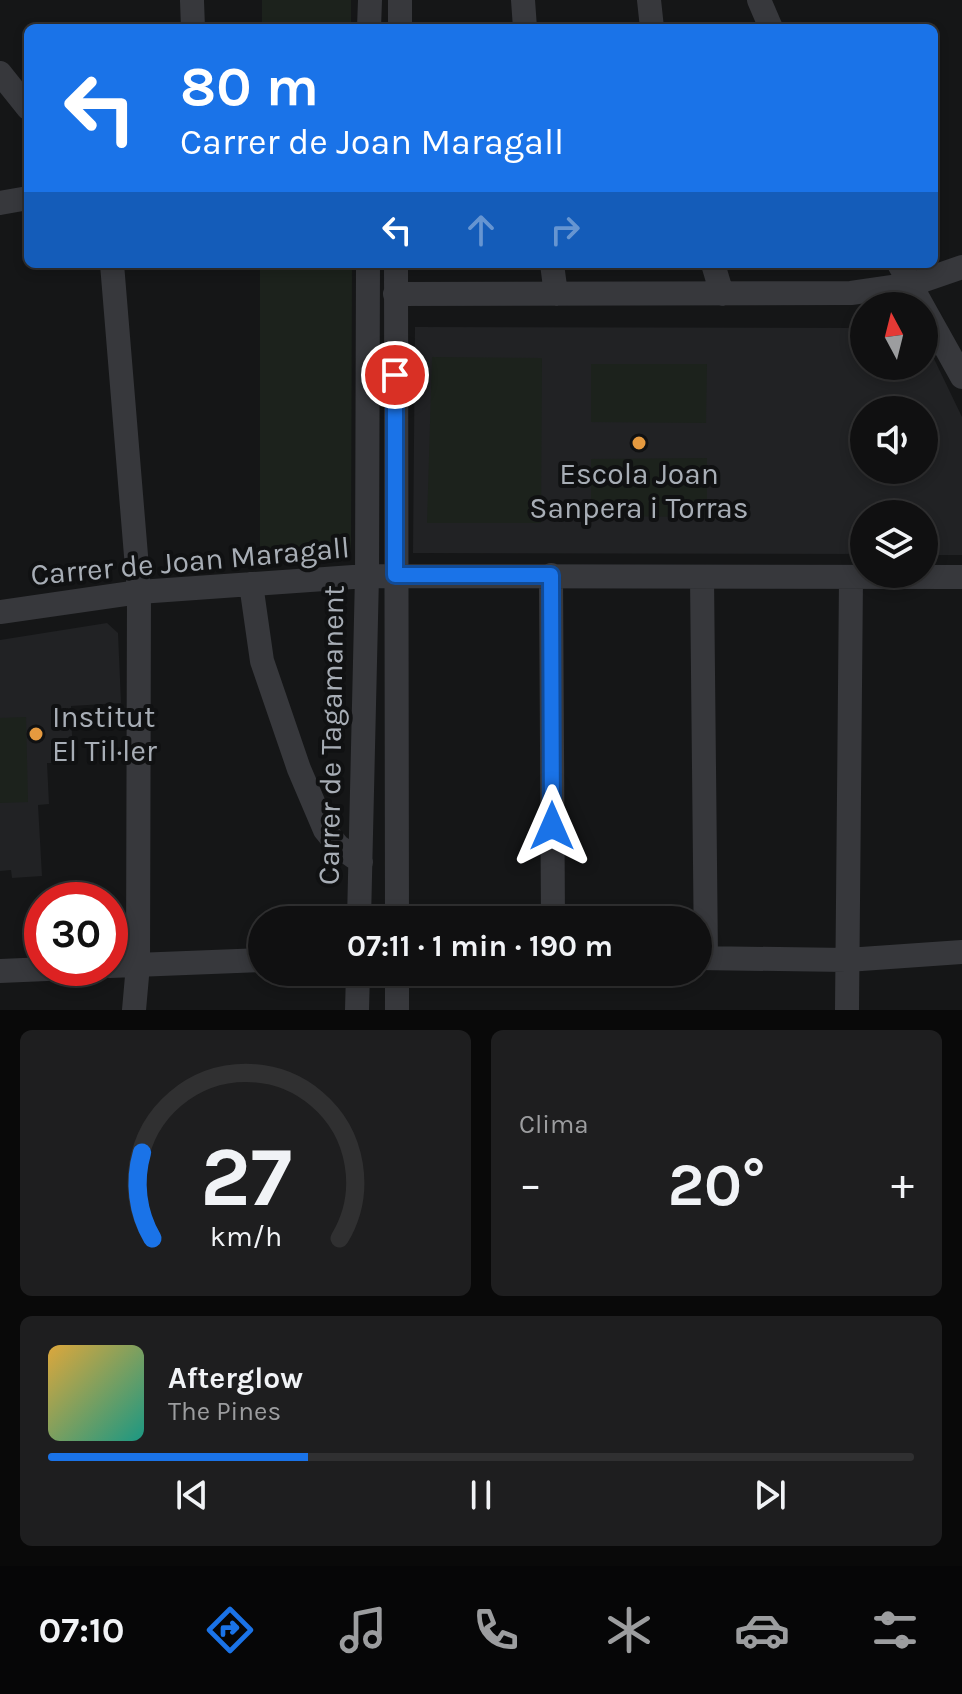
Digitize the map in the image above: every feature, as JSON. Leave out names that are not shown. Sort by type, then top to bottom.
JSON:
[{"type":"street","points":[[369,24],[370,0]]},
{"type":"street","points":[[400,0],[400,24]]},
{"type":"street","points":[[523,0],[525,24]]},
{"type":"street","points":[[649,0],[652,24]]},
{"type":"street","points":[[759,0],[769,24]]},
{"type":"street","points":[[192,1],[193,24]]},
{"type":"street","points":[[0,73],[24,103]]},
{"type":"street","points":[[0,203],[24,199]]},
{"type":"street","points":[[395,294],[851,293],[913,284],[962,267]]},
{"type":"street","points":[[112,268],[139,592],[138,965],[134,1010]]},
{"type":"street","name":"Carrer de Tagamanent","points":[[359,906],[367,576],[368,268]]},
{"type":"street","name":"Carrer de Tagamanent","points":[[396,268],[397,906]]},
{"type":"street","points":[[553,268],[556,294]]},
{"type":"street","points":[[714,268],[722,294]]},
{"type":"street","points":[[902,268],[962,377]]},
{"type":"street","points":[[551,575],[553,906]]},
{"type":"street","name":"Carrer de Joan Maragall","points":[[0,612],[139,592],[367,576],[850,579]]},
{"type":"street","points":[[702,577],[702,906]]},
{"type":"street","name":"Carrer de Joan Maragall","points":[[938,577],[962,577]]},
{"type":"street","points":[[251,584],[262,661],[299,769],[325,830],[338,846],[361,862]]},
{"type":"street","points":[[847,1010],[851,588]]},
{"type":"street","points":[[712,958],[847,960],[962,952]]},
{"type":"street","points":[[128,965],[248,961]]},
{"type":"street","points":[[0,971],[24,970]]},
{"type":"street","points":[[357,1010],[358,986]]},
{"type":"street","points":[[397,986],[397,1010]]},
{"type":"shaded area","points":[[262,0],[351,0],[351,24],[262,24]]},
{"type":"shaded area","points":[[260,268],[352,268],[351,552],[260,561]]},
{"type":"shaded area","name":"Escola Joan Sanpera i Torras","points":[[415,327],[850,328],[850,380],[938,380],[938,367],[962,417],[962,555],[938,555],[938,500],[850,500],[850,554],[413,553]]},
{"type":"shaded area","points":[[432,357],[542,358],[541,523],[427,523]]},
{"type":"shaded area","points":[[591,364],[707,364],[706,423],[591,422]]},
{"type":"shaded area","points":[[707,458],[707,517],[591,516],[591,459]]},
{"type":"shaded area","name":"Institut El Til·ler","points":[[107,623],[118,633],[121,703],[71,706],[73,763],[47,763],[49,804],[38,805],[42,876],[12,878],[11,870],[0,871],[0,640]]},
{"type":"shaded area","points":[[26,717],[28,802],[0,803],[0,718]]},
{"type":"place","name":"Escola Joan Sanpera i Torras","points":[[639,443]]},
{"type":"place","name":"Institut El Til·ler","points":[[36,734]]},
{"type":"route","points":[[395,375],[395,575],[551,575],[552,826]]}]
